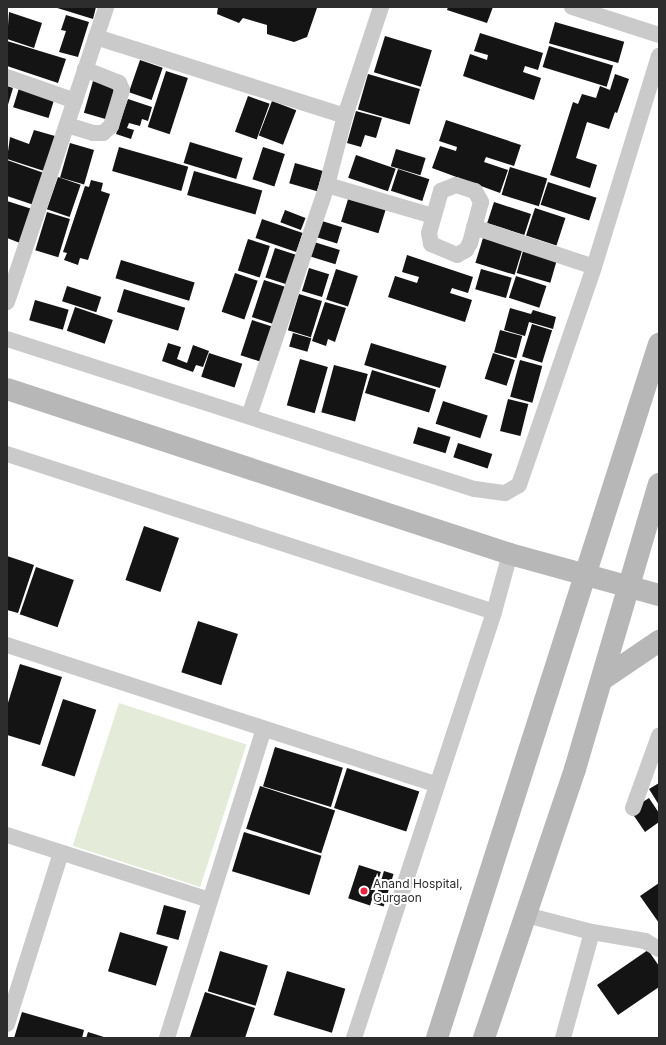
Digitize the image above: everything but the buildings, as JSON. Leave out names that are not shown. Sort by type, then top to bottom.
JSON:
[{"type":"main road","points":[[437,1038],[571,622],[583,576],[659,344]]},
{"type":"main road","points":[[7,388],[510,554],[583,576],[659,595]]},
{"type":"main road","points":[[484,1038],[603,679],[627,586],[658,489]]},
{"type":"main road","points":[[603,679],[659,641]]},
{"type":"street","points":[[7,302],[106,7]]},
{"type":"street","points":[[249,416],[327,185],[345,116],[382,7]]},
{"type":"street","points":[[572,7],[659,35]]},
{"type":"street","points":[[96,37],[345,116]]},
{"type":"street","points":[[7,339],[475,489],[505,493],[519,485],[594,267],[659,56]]},
{"type":"street","points":[[67,125],[93,133],[103,133],[111,126],[122,90],[119,83],[86,69]]},
{"type":"street","points":[[7,77],[75,100]]},
{"type":"street","points":[[327,185],[433,216]]},
{"type":"street","points":[[456,185],[475,190],[480,195],[481,202],[466,250],[457,254],[431,244],[429,233],[433,216],[441,191],[456,185]]},
{"type":"street","points":[[474,227],[594,267]]},
{"type":"street","points":[[7,454],[494,612]]},
{"type":"street","points":[[354,1038],[494,612],[510,554]]},
{"type":"street","points":[[7,646],[437,785]]},
{"type":"street","points":[[167,1038],[264,729]]},
{"type":"street","points":[[633,808],[659,736]]},
{"type":"street","points":[[7,835],[210,900]]},
{"type":"street","points":[[7,1024],[9,1008],[61,852]]},
{"type":"street","points":[[526,915],[592,932],[645,941],[659,949]]},
{"type":"street","points":[[563,1038],[592,932]]},
{"type":"green space","points":[[119,703],[246,744],[200,887],[73,846]]},
{"type":"place","name":"Anand Hospital, Gurgaon","points":[[364,891]]}]
